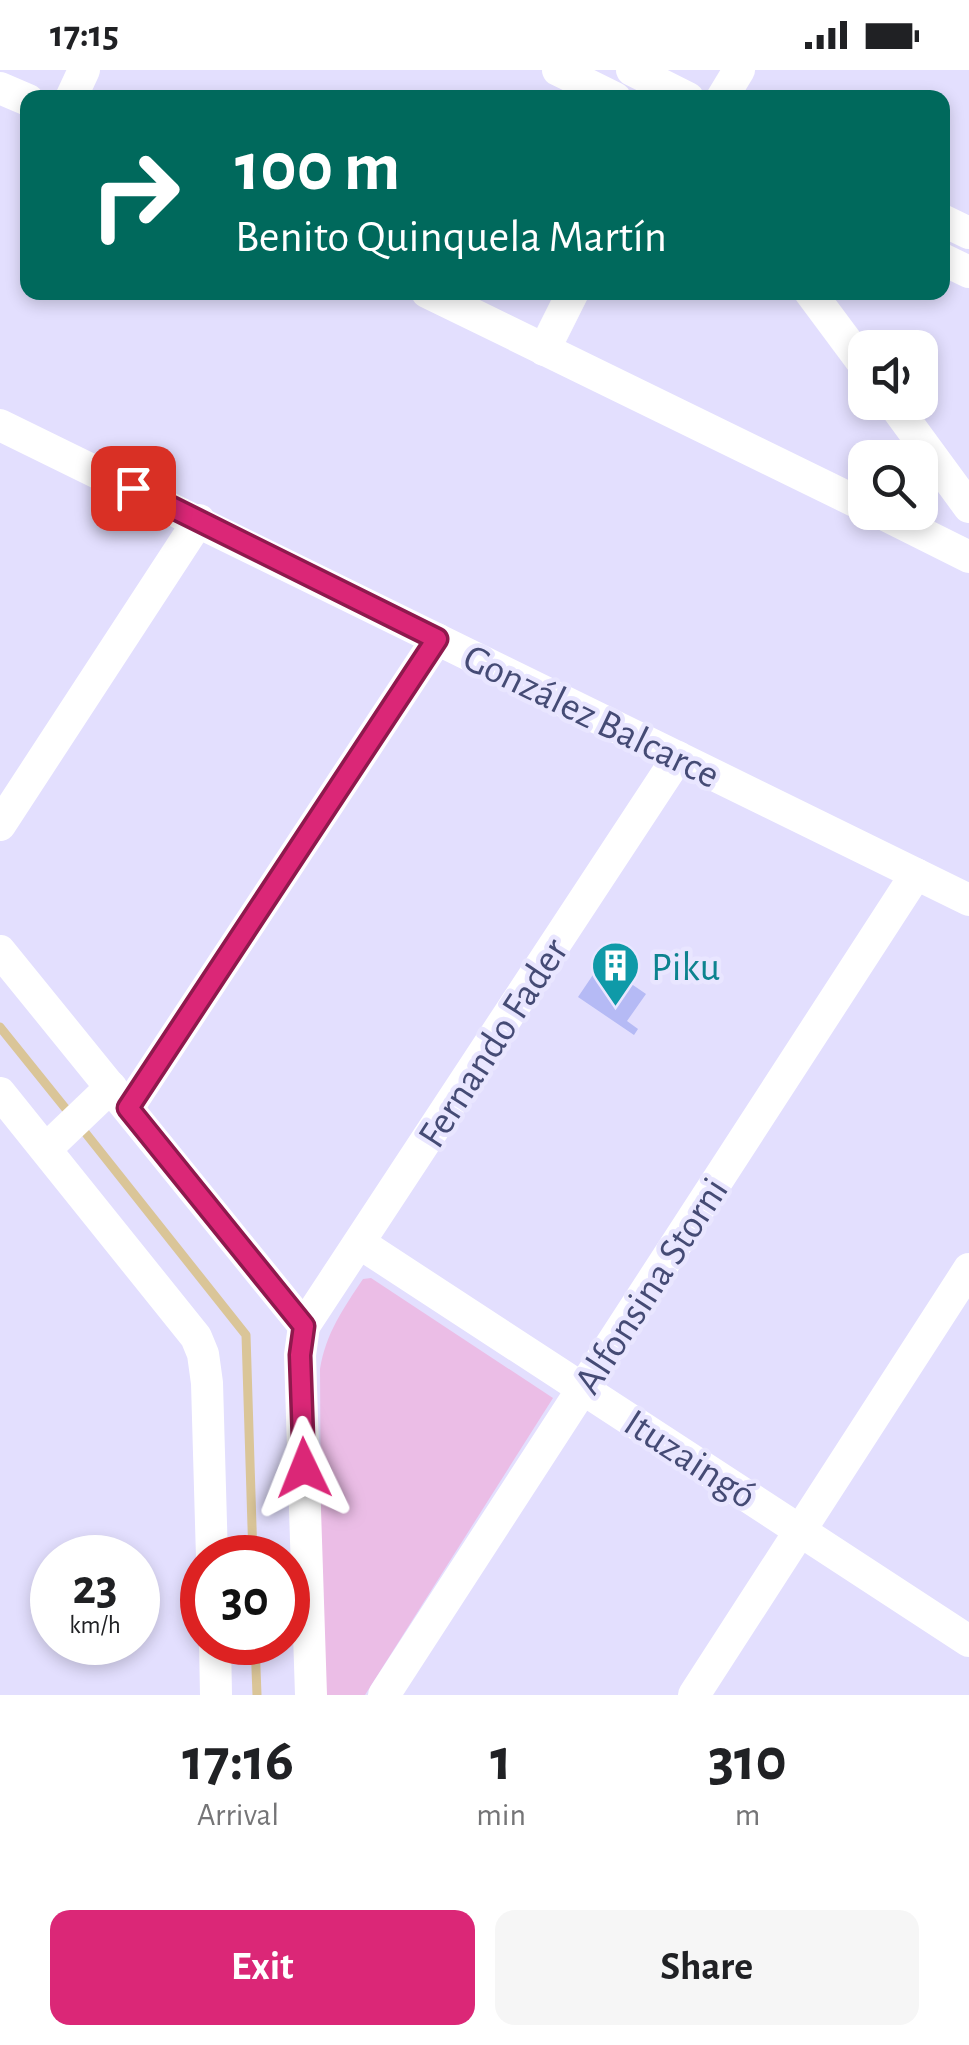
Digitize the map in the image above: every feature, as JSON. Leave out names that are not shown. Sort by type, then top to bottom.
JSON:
[{"type":"street","points":[[558,70],[599,90]]},
{"type":"street","points":[[632,70],[678,89]]},
{"type":"street","points":[[443,300],[848,498]]},
{"type":"street","points":[[544,350],[569,300]]},
{"type":"street","points":[[816,300],[848,343]]},
{"type":"street","points":[[905,420],[969,507]]},
{"type":"street","name":"González Balcarce","points":[[0,425],[969,900]]},
{"type":"street","points":[[0,825],[199,520]]},
{"type":"street","points":[[915,530],[969,557]]},
{"type":"street","points":[[53,1142],[111,1099],[437,639]]},
{"type":"street","name":"Fernando Fader","points":[[304,1326],[678,757]]},
{"type":"street","name":"Alfonsina Storni","points":[[384,1695],[916,874]]},
{"type":"street","points":[[0,951],[111,1099],[304,1326],[300,1355],[311,1695]]},
{"type":"street","points":[[0,1093],[53,1142],[196,1338],[203,1354],[207,1383],[211,1535]]},
{"type":"street","name":"Ituzaingó","points":[[361,1244],[969,1642]]},
{"type":"street","points":[[694,1695],[969,1269]]},
{"type":"street","points":[[215,1665],[216,1695]]},
{"type":"shaded area","points":[[371,1278],[553,1398],[365,1695],[322,1695],[320,1369],[336,1322],[363,1279]]},
{"type":"building","name":"Piku","points":[[601,963],[646,994],[627,1021],[638,1029],[634,1035],[578,997]]},
{"type":"waterway","points":[[0,1027],[70,1114]]},
{"type":"waterway","points":[[80,1126],[246,1335],[252,1535]]},
{"type":"waterway","points":[[256,1665],[257,1695]]},
{"type":"place","name":"Piku","points":[[616,1008]]},
{"type":"route","points":[[133,488],[437,639],[128,1108],[304,1326],[300,1355],[304,1468]]}]
